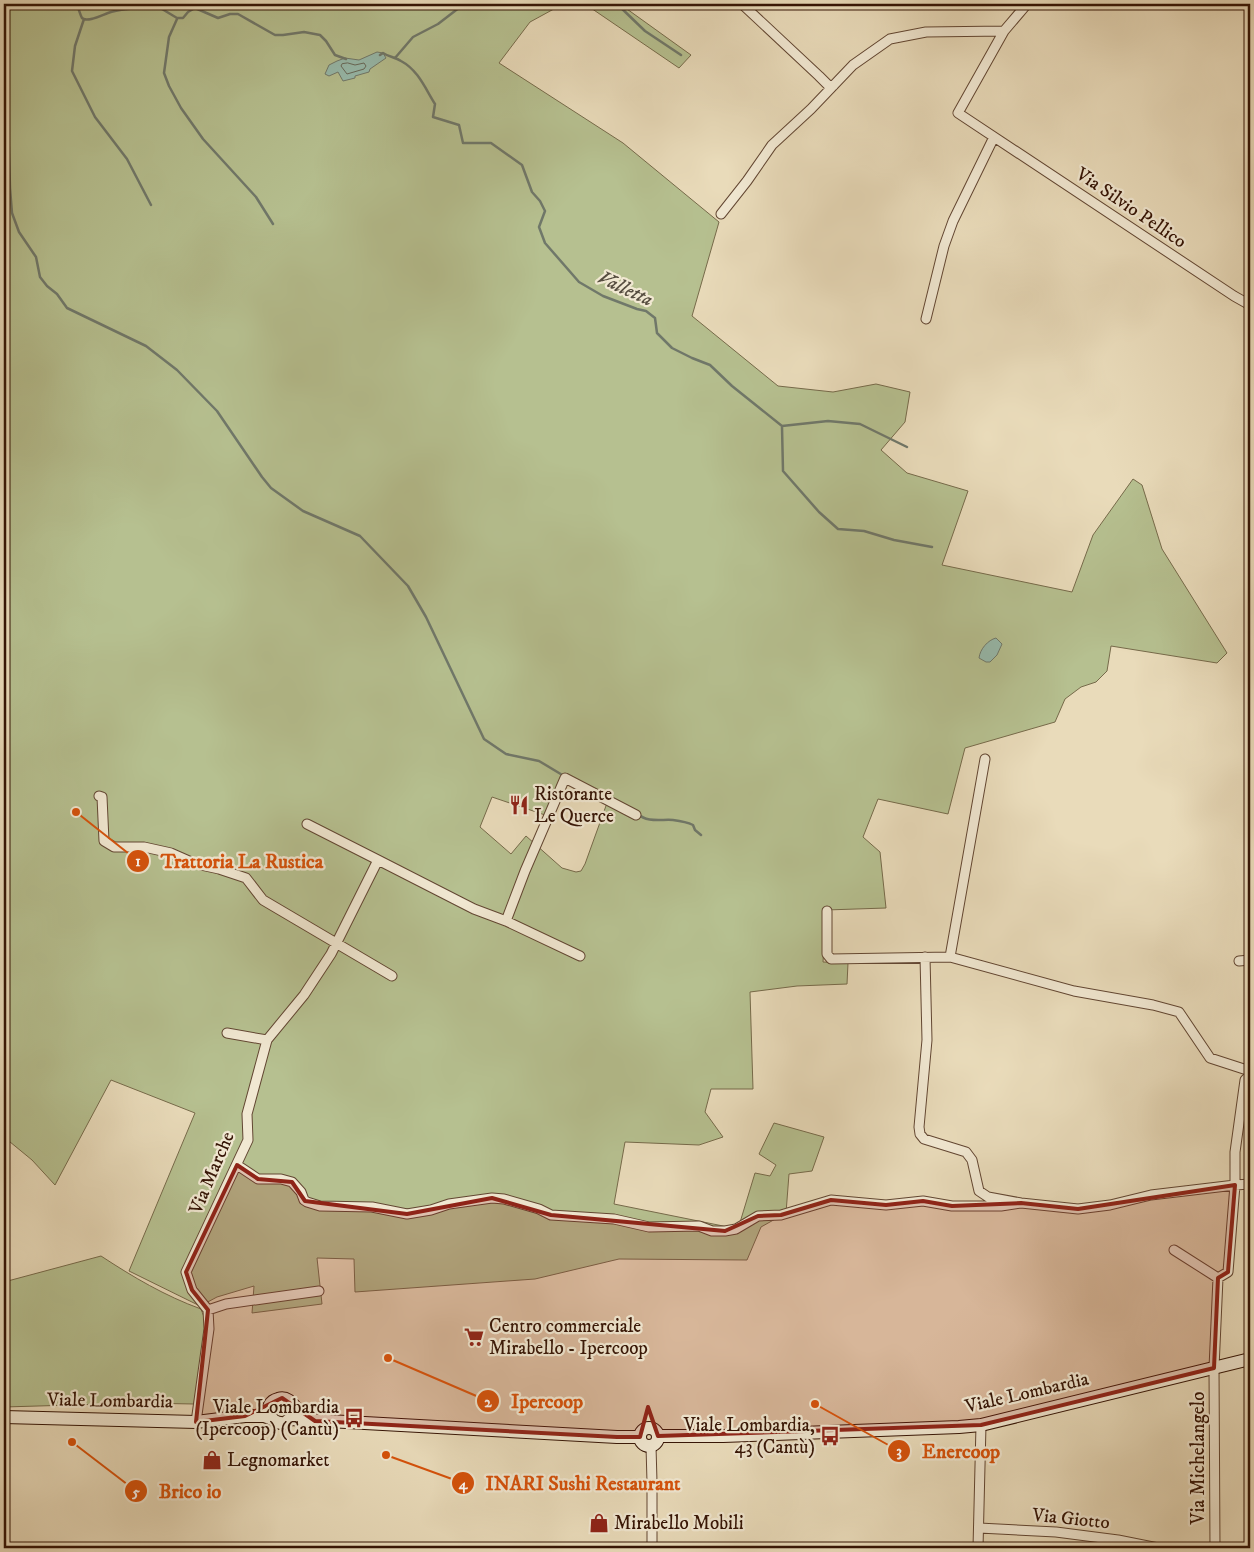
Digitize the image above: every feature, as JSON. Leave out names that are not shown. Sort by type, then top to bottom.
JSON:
[{"type":"main road","name":"Viale Lombardia","points":[[293,1413],[315,1420],[617,1437],[640,1436],[645,1430],[650,1429],[655,1431],[654,1441],[732,1435],[959,1427],[981,1425],[1250,1359]]},
{"type":"main road","points":[[282,1398],[289,1400],[293,1413],[286,1423],[282,1424],[278,1423],[271,1412],[274,1400],[282,1398]]},
{"type":"main road","name":"Viale Lombardia","points":[[4,1417],[196,1422],[271,1412]]},
{"type":"street","points":[[742,4],[818,76],[833,86]]},
{"type":"street","points":[[721,214],[772,145],[853,65],[890,39],[926,32],[1004,31],[1027,4]]},
{"type":"street","name":"Via Silvio Pellico","points":[[1004,31],[958,113],[1250,305]]},
{"type":"street","points":[[926,319],[944,246],[953,221],[994,137]]},
{"type":"street","points":[[950,957],[985,759]]},
{"type":"street","points":[[506,921],[525,870],[565,778],[636,815]]},
{"type":"street","points":[[99,796],[102,797],[104,841],[114,847],[144,847],[172,852],[196,864],[246,878],[263,900],[392,976]]},
{"type":"street","points":[[307,824],[474,909],[506,921],[580,956]]},
{"type":"street","name":"Via Marche","points":[[208,1310],[192,1290],[186,1272],[248,1140],[248,1114],[267,1040],[304,994],[331,954],[378,860]]},
{"type":"street","points":[[827,911],[827,954],[831,958],[950,957],[1074,991],[1153,1005],[1179,1012],[1210,1058],[1250,1073],[1245,1080],[1234,1152],[1235,1185],[1228,1272],[1218,1278],[1174,1250]]},
{"type":"street","points":[[925,957],[928,1040],[919,1127],[920,1134],[924,1139],[966,1152],[972,1160],[979,1191],[988,1197],[1020,1203],[1078,1209],[1110,1206],[1151,1194],[1250,1184]]},
{"type":"street","points":[[1238,961],[1250,960]]},
{"type":"street","points":[[227,1033],[267,1040]]},
{"type":"street","points":[[236,1165],[258,1179],[281,1179],[292,1182],[301,1192],[304,1200],[320,1206],[372,1207],[407,1214],[431,1210],[448,1204],[492,1198],[504,1199],[539,1209],[550,1215],[614,1219],[649,1227],[699,1226],[712,1231],[736,1229],[758,1216],[782,1215],[831,1200],[886,1206],[923,1201],[952,1206],[1001,1206],[1020,1203]]},
{"type":"street","name":"Via Michelangelo","points":[[1215,1548],[1214,1368],[1218,1278]]},
{"type":"street","points":[[196,1422],[209,1329],[208,1310],[226,1304],[319,1291]]},
{"type":"street","points":[[978,1548],[981,1425]]},
{"type":"street","points":[[652,1548],[654,1441]]},
{"type":"street","name":"Via Giotto","points":[[979,1528],[1056,1532],[1118,1540],[1158,1548]]},
{"type":"highlighted area","points":[[237,1165],[258,1179],[292,1182],[305,1201],[407,1214],[492,1198],[551,1215],[725,1231],[758,1216],[781,1215],[831,1200],[886,1205],[923,1201],[952,1206],[1021,1203],[1078,1209],[1235,1185],[1228,1272],[1218,1278],[1214,1368],[981,1425],[658,1436],[648,1407],[640,1437],[617,1437],[315,1421],[282,1398],[245,1416],[196,1422],[208,1310],[192,1290],[186,1272]]},
{"type":"green space","points":[[4,4],[563,4],[530,22],[499,63],[623,143],[719,222],[692,316],[778,386],[833,392],[876,384],[910,392],[905,422],[881,450],[907,473],[968,491],[942,565],[1072,592],[1093,535],[1133,479],[1142,485],[1162,549],[1227,653],[1217,663],[1111,646],[1107,671],[1096,682],[1081,687],[1065,699],[1055,722],[965,748],[948,814],[878,799],[863,837],[880,852],[886,908],[826,910],[823,962],[848,963],[847,984],[797,986],[750,992],[753,1089],[711,1089],[705,1112],[723,1137],[699,1145],[625,1142],[614,1204],[738,1229],[755,1173],[770,1176],[776,1165],[759,1154],[774,1123],[824,1137],[812,1171],[789,1174],[786,1213],[761,1227],[747,1260],[619,1259],[535,1279],[355,1292],[354,1259],[317,1258],[322,1304],[252,1313],[254,1286],[198,1305],[129,1271],[195,1113],[111,1080],[55,1185],[32,1160],[4,1137]],"holes":[[[568,781],[607,803],[585,864],[581,871],[576,872],[562,868],[526,836],[511,854],[480,827],[492,797],[545,815]]]},
{"type":"green space","points":[[585,4],[620,4],[691,55],[679,68]]},
{"type":"green space","points":[[101,1256],[150,1286],[201,1309],[206,1326],[194,1404],[140,1403],[4,1407],[4,1282]]},
{"type":"water","points":[[377,52],[383,53],[386,58],[370,69],[369,72],[355,76],[355,78],[343,81],[338,72],[329,76],[325,74],[329,65],[337,61],[345,58],[359,60]]},
{"type":"water","points":[[996,638],[1002,644],[997,655],[990,662],[979,658],[985,645]]},
{"type":"waterway","name":"Valletta","points":[[32,4],[44,7],[57,4]]},
{"type":"waterway","name":"Valletta","points":[[76,4],[82,18],[87,20],[113,11],[150,4]]},
{"type":"waterway","name":"Valletta","points":[[150,4],[177,18],[183,18],[195,8],[218,18],[230,14],[238,14],[275,35],[304,32],[320,35],[335,55],[346,59]]},
{"type":"waterway","points":[[395,58],[413,37],[438,24],[464,4]]},
{"type":"waterway","points":[[617,4],[645,31],[681,55]]},
{"type":"waterway","points":[[84,19],[75,46],[72,71],[95,117],[127,159],[151,205]]},
{"type":"waterway","points":[[177,19],[169,37],[164,73],[169,86],[181,108],[203,139],[256,197],[273,224]]},
{"type":"waterway","name":"Valletta","points":[[380,55],[383,53],[397,59],[412,69],[435,104],[433,117],[459,125],[463,143],[491,143],[522,165],[532,192],[540,201],[545,211],[539,227],[545,243],[579,282],[603,296],[646,311],[655,318],[657,333],[672,348],[710,365],[732,386],[782,426],[828,421],[860,424],[907,447]]},
{"type":"waterway","points":[[4,111],[8,119],[12,213],[19,232],[36,257],[40,277],[47,286],[57,294],[67,308],[146,346],[177,370],[217,411],[271,488],[303,511],[360,536],[408,586],[426,617],[484,739],[506,754],[539,761],[564,776]]},
{"type":"waterway","points":[[782,427],[783,471],[819,512],[838,529],[864,531],[894,540],[932,547]]},
{"type":"waterway","points":[[638,814],[650,820],[673,820],[688,823],[693,825],[695,830],[701,835]]},
{"type":"place","name":"Ristorante Le Querce","points":[[519,805]]},
{"type":"place","name":"Trattoria La Rustica","points":[[76,812]]},
{"type":"place","name":"Centro commerciale Mirabello - Ipercoop","points":[[474,1337]]},
{"type":"place","name":"Ipercoop","points":[[388,1358]]},
{"type":"place","name":"Enercoop","points":[[815,1404]]},
{"type":"place","name":"Viale Lombardia (Ipercoop) (Cantù)","points":[[354,1418]]},
{"type":"place","name":"Viale Lombardia, 43 (Cantù)","points":[[830,1436]]},
{"type":"place","name":"Brico io","points":[[72,1442]]},
{"type":"place","name":"INARI Sushi Restaurant","points":[[386,1455]]},
{"type":"place","name":"Legnomarket","points":[[212,1460]]},
{"type":"place","name":"Mirabello Mobili","points":[[599,1523]]}]
